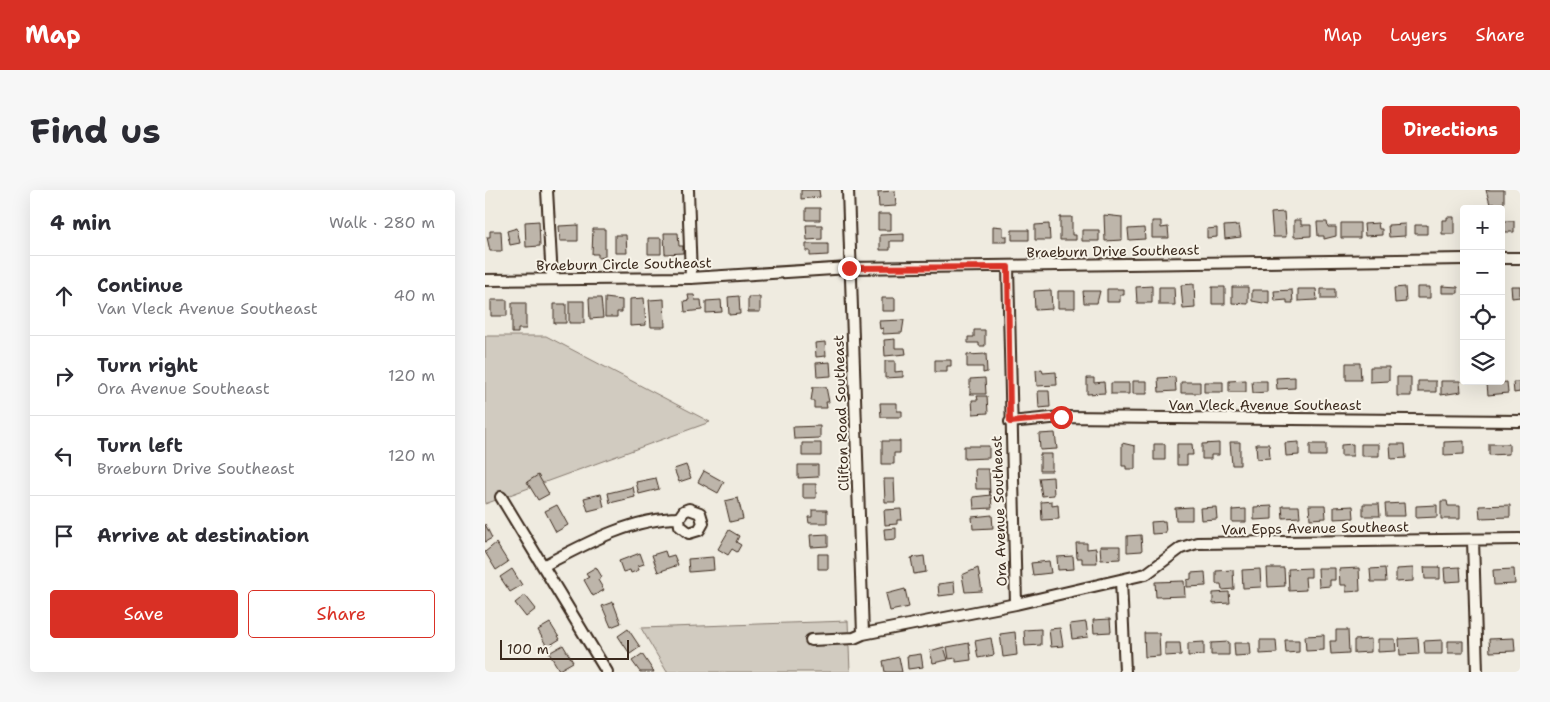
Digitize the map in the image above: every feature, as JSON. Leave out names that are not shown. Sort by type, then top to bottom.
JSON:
[{"type":"street","points":[[547,190],[552,279]]},
{"type":"street","points":[[688,190],[691,278]]},
{"type":"street","name":"Clifton Road Southeast","points":[[848,190],[849,268],[863,634]]},
{"type":"street","points":[[1505,258],[1520,258]]},
{"type":"street","name":"Braeburn Drive Southeast","points":[[763,273],[849,268],[1460,259]]},
{"type":"street","name":"Ora Avenue Southeast","points":[[1008,267],[1010,422],[1016,604]]},
{"type":"street","name":"Braeburn Circle Southeast","points":[[485,280],[691,278],[763,273]]},
{"type":"street","name":"Van Vleck Avenue Southeast","points":[[1010,422],[1061,417],[1520,421]]},
{"type":"street","points":[[501,496],[607,672]]},
{"type":"street","points":[[543,566],[590,541],[641,523],[664,518],[679,518]]},
{"type":"street","name":"Van Epps Avenue Southeast","points":[[811,640],[854,638],[863,634],[1016,604],[1146,574],[1181,548],[1197,543],[1520,539]]},
{"type":"street","points":[[1473,540],[1477,672]]},
{"type":"street","points":[[1121,580],[1125,672]]},
{"type":"shaded area","points":[[485,336],[546,336],[710,422],[485,504]]},
{"type":"shaded area","points":[[848,621],[850,672],[667,672],[641,628]]},
{"type":"building","points":[[801,190],[819,190],[820,197],[801,199]]},
{"type":"building","points":[[1486,190],[1504,190],[1504,203],[1490,204]]},
{"type":"building","points":[[895,191],[896,206],[879,207],[878,192]]},
{"type":"building","points":[[806,208],[820,208],[820,220],[806,220]]},
{"type":"building","points":[[1284,212],[1286,237],[1273,237],[1271,213]]},
{"type":"building","points":[[878,214],[891,214],[891,230],[878,230]]},
{"type":"building","points":[[1104,215],[1122,217],[1122,240],[1105,241]]},
{"type":"building","points":[[1060,217],[1072,217],[1072,235],[1076,235],[1076,240],[1060,240]]},
{"type":"building","points":[[1447,217],[1454,217],[1454,234],[1442,234],[1442,220],[1447,220]]},
{"type":"building","points":[[1294,220],[1301,220],[1301,225],[1311,225],[1311,236],[1294,237]]},
{"type":"building","points":[[539,221],[540,246],[526,247],[525,222]]},
{"type":"building","points":[[1152,221],[1161,221],[1161,228],[1168,227],[1169,238],[1152,238]]},
{"type":"building","points":[[1505,221],[1514,221],[1514,232],[1505,232]]},
{"type":"building","points":[[1317,222],[1327,222],[1328,227],[1336,227],[1336,236],[1324,239],[1324,236],[1318,236]]},
{"type":"building","points":[[1341,223],[1360,223],[1360,238],[1341,238]]},
{"type":"building","points":[[1378,223],[1379,229],[1382,229],[1382,235],[1365,236],[1364,224]]},
{"type":"building","points":[[1049,224],[1050,240],[1035,240],[1035,225]]},
{"type":"building","points":[[1405,224],[1405,236],[1389,237],[1388,225]]},
{"type":"building","points":[[578,225],[578,241],[560,241],[559,226]]},
{"type":"building","points":[[806,225],[822,225],[822,239],[807,240]]},
{"type":"building","points":[[1239,225],[1241,237],[1225,239],[1224,226]]},
{"type":"building","points":[[1415,225],[1427,225],[1427,234],[1415,234]]},
{"type":"building","points":[[993,226],[1003,227],[1003,236],[1007,236],[1007,242],[993,242]]},
{"type":"building","points":[[517,228],[520,243],[510,245],[507,231]]},
{"type":"building","points":[[1144,228],[1145,239],[1129,240],[1128,229]]},
{"type":"building","points":[[1217,228],[1217,237],[1207,238],[1207,229]]},
{"type":"building","points":[[593,229],[605,229],[605,257],[598,258],[598,254],[592,254]]},
{"type":"building","points":[[1012,230],[1029,230],[1029,240],[1012,240]]},
{"type":"building","points":[[1082,230],[1099,230],[1099,241],[1082,241]]},
{"type":"building","points":[[490,231],[501,231],[502,251],[490,251],[487,237],[490,237]]},
{"type":"building","points":[[664,233],[678,233],[679,246],[683,246],[683,253],[665,254]]},
{"type":"building","points":[[904,234],[904,241],[890,241],[890,250],[880,250],[880,235]]},
{"type":"building","points":[[615,235],[626,235],[627,253],[615,253]]},
{"type":"building","points":[[648,238],[661,238],[661,254],[648,254]]},
{"type":"building","points":[[806,244],[828,244],[828,255],[810,256],[810,251],[806,251]]},
{"type":"building","points":[[1194,284],[1195,308],[1183,309],[1181,285]]},
{"type":"building","points":[[1152,286],[1152,303],[1137,303],[1136,287]]},
{"type":"building","points":[[1442,286],[1458,287],[1458,293],[1442,293]]},
{"type":"building","points":[[1511,286],[1520,286],[1520,297],[1512,298]]},
{"type":"building","points":[[1159,287],[1174,287],[1175,305],[1159,305]]},
{"type":"building","points":[[1212,287],[1225,287],[1225,304],[1212,304]]},
{"type":"building","points":[[1232,287],[1248,287],[1248,304],[1232,303]]},
{"type":"building","points":[[1405,287],[1406,302],[1395,303],[1394,288]]},
{"type":"building","points":[[1417,287],[1430,287],[1430,298],[1417,298]]},
{"type":"building","points":[[1107,289],[1124,289],[1124,295],[1120,295],[1120,302],[1107,302]]},
{"type":"building","points":[[1298,289],[1316,289],[1317,300],[1298,301]]},
{"type":"building","points":[[1321,289],[1335,289],[1335,299],[1321,299]]},
{"type":"building","points":[[1051,290],[1052,309],[1035,310],[1034,291]]},
{"type":"building","points":[[1252,290],[1269,290],[1269,304],[1252,301]]},
{"type":"building","points":[[1292,290],[1293,303],[1287,303],[1287,300],[1275,301],[1274,291]]},
{"type":"building","points":[[1058,291],[1075,291],[1075,308],[1058,308]]},
{"type":"building","points":[[1083,291],[1100,291],[1097,303],[1084,303]]},
{"type":"building","points":[[688,295],[694,295],[695,300],[701,300],[702,310],[685,312],[684,301],[689,300]]},
{"type":"building","points":[[739,296],[740,314],[729,315],[728,297]]},
{"type":"building","points":[[748,297],[760,297],[760,312],[748,312]]},
{"type":"building","points":[[589,298],[601,298],[603,318],[590,319]]},
{"type":"building","points":[[605,298],[622,300],[622,312],[617,312],[617,317],[605,317]]},
{"type":"building","points":[[644,298],[646,325],[630,326],[630,299]]},
{"type":"building","points":[[882,298],[895,298],[895,311],[882,311]]},
{"type":"building","points":[[664,299],[665,327],[651,327],[649,300]]},
{"type":"building","points":[[491,300],[507,300],[507,316],[491,316]]},
{"type":"building","points":[[721,300],[722,312],[706,313],[706,301]]},
{"type":"building","points":[[569,301],[584,301],[584,323],[569,323]]},
{"type":"building","points":[[512,303],[526,303],[526,329],[518,329],[518,333],[512,333]]},
{"type":"building","points":[[554,304],[566,304],[566,323],[554,323]]},
{"type":"building","points":[[904,320],[902,333],[883,334],[883,328],[880,329],[879,321]]},
{"type":"building","points":[[974,330],[985,330],[985,346],[979,346],[979,343],[968,343],[968,337],[974,337]]},
{"type":"building","points":[[895,339],[895,348],[905,348],[906,354],[885,356],[884,340]]},
{"type":"building","points":[[825,342],[826,356],[816,357],[815,343]]},
{"type":"building","points":[[986,354],[987,372],[983,373],[983,367],[967,367],[967,355]]},
{"type":"building","points":[[935,360],[951,360],[951,366],[947,366],[947,372],[935,372]]},
{"type":"building","points":[[885,361],[895,361],[895,372],[903,371],[903,377],[885,378]]},
{"type":"building","points":[[830,362],[831,376],[817,377],[816,363]]},
{"type":"building","points":[[1346,363],[1360,363],[1361,380],[1346,380]]},
{"type":"building","points":[[1370,367],[1389,367],[1389,381],[1370,382]]},
{"type":"building","points":[[1042,369],[1043,373],[1056,372],[1057,385],[1037,386],[1036,370]]},
{"type":"building","points":[[1175,377],[1176,391],[1159,392],[1158,378]]},
{"type":"building","points":[[1295,377],[1295,388],[1277,389],[1276,378]]},
{"type":"building","points":[[1397,377],[1411,377],[1411,396],[1397,396]]},
{"type":"building","points":[[985,378],[986,394],[970,394],[970,379]]},
{"type":"building","points":[[1087,378],[1094,378],[1094,383],[1104,382],[1105,393],[1087,394]]},
{"type":"building","points":[[1246,380],[1246,392],[1229,392],[1229,381]]},
{"type":"building","points":[[1133,381],[1147,381],[1147,394],[1133,394]]},
{"type":"building","points":[[1252,381],[1267,381],[1267,392],[1253,393]]},
{"type":"building","points":[[1418,381],[1436,381],[1436,392],[1418,392]]},
{"type":"building","points":[[1441,381],[1460,381],[1461,392],[1441,395]]},
{"type":"building","points":[[1181,382],[1200,382],[1200,393],[1181,393]]},
{"type":"building","points":[[1204,382],[1223,382],[1223,392],[1204,392]]},
{"type":"building","points":[[1505,382],[1507,382],[1508,393],[1488,395],[1487,385],[1505,385]]},
{"type":"building","points":[[1513,382],[1520,382],[1520,392],[1514,393]]},
{"type":"building","points":[[1111,383],[1129,383],[1129,394],[1111,394]]},
{"type":"building","points":[[813,387],[826,387],[829,402],[826,402],[827,408],[814,408],[814,401],[811,401]]},
{"type":"building","points":[[1038,391],[1049,391],[1050,407],[1039,408]]},
{"type":"building","points":[[977,396],[987,396],[988,413],[973,414],[972,400],[978,400]]},
{"type":"building","points":[[880,403],[897,403],[897,411],[902,411],[902,417],[881,417]]},
{"type":"building","points":[[820,426],[820,438],[794,439],[793,427]]},
{"type":"building","points":[[1055,433],[1057,449],[1040,450],[1039,434]]},
{"type":"building","points":[[882,441],[900,441],[900,453],[894,453],[894,464],[882,464]]},
{"type":"building","points":[[1464,441],[1464,454],[1444,455],[1444,442]]},
{"type":"building","points":[[1230,442],[1240,442],[1240,465],[1232,465]]},
{"type":"building","points":[[1299,442],[1299,455],[1286,456],[1285,443]]},
{"type":"building","points":[[802,443],[821,443],[821,456],[802,456]]},
{"type":"building","points":[[1122,443],[1135,446],[1135,469],[1126,469],[1126,466],[1122,466]]},
{"type":"building","points":[[1219,443],[1219,455],[1211,455],[1211,459],[1202,459],[1202,444]]},
{"type":"building","points":[[1154,444],[1165,444],[1165,460],[1154,460]]},
{"type":"building","points":[[1177,444],[1192,444],[1193,455],[1187,455],[1187,465],[1177,465]]},
{"type":"building","points":[[1256,444],[1269,444],[1270,458],[1257,459]]},
{"type":"building","points":[[1310,444],[1326,444],[1326,456],[1310,456]]},
{"type":"building","points":[[1353,444],[1353,456],[1341,456],[1341,445]]},
{"type":"building","points":[[1361,444],[1379,444],[1379,456],[1361,456]]},
{"type":"building","points":[[1390,444],[1405,444],[1406,458],[1391,459]]},
{"type":"building","points":[[1489,444],[1509,444],[1509,454],[1489,455]]},
{"type":"building","points":[[964,446],[989,446],[989,458],[964,459]]},
{"type":"building","points":[[1040,454],[1052,454],[1052,471],[1040,471]]},
{"type":"building","points":[[686,465],[691,478],[679,482],[674,469]]},
{"type":"building","points":[[798,465],[818,465],[818,477],[798,478]]},
{"type":"building","points":[[975,469],[989,469],[990,495],[989,489],[976,489]]},
{"type":"building","points":[[704,471],[724,482],[718,493],[698,482]]},
{"type":"building","points":[[538,475],[549,494],[538,500],[527,482]]},
{"type":"building","points":[[1053,477],[1054,495],[1042,496],[1039,478]]},
{"type":"building","points":[[656,478],[659,489],[639,494],[636,482]]},
{"type":"building","points":[[884,479],[894,479],[895,502],[885,502]]},
{"type":"building","points":[[803,484],[816,484],[816,498],[803,498]]},
{"type":"building","points":[[633,487],[635,497],[610,503],[608,493]]},
{"type":"building","points":[[601,494],[604,507],[588,511],[584,498]]},
{"type":"building","points":[[991,495],[992,508],[974,509],[973,497]]},
{"type":"building","points":[[738,498],[743,519],[730,522],[725,501]]},
{"type":"building","points":[[1052,501],[1052,506],[1058,505],[1059,519],[1042,520],[1041,502]]},
{"type":"building","points":[[1441,501],[1447,501],[1448,506],[1460,506],[1460,519],[1441,519]]},
{"type":"building","points":[[1404,503],[1405,516],[1386,516],[1385,504]]},
{"type":"building","points":[[1363,504],[1379,504],[1380,516],[1363,516]]},
{"type":"building","points":[[557,505],[568,525],[556,532],[545,511]]},
{"type":"building","points":[[1309,505],[1325,505],[1326,518],[1310,519]]},
{"type":"building","points":[[1437,505],[1437,517],[1416,518],[1416,506]]},
{"type":"building","points":[[1510,505],[1510,517],[1480,518],[1479,506]]},
{"type":"building","points":[[1272,506],[1272,519],[1254,520],[1254,507]]},
{"type":"building","points":[[1282,506],[1299,506],[1300,517],[1283,518]]},
{"type":"building","points":[[1353,506],[1354,518],[1334,519],[1334,507]]},
{"type":"building","points":[[1192,507],[1192,520],[1176,520],[1175,508]]},
{"type":"building","points":[[1216,507],[1217,519],[1201,520],[1200,508]]},
{"type":"building","points":[[901,509],[902,520],[897,520],[897,524],[885,525],[884,510]]},
{"type":"building","points":[[1246,509],[1246,522],[1232,522],[1232,510]]},
{"type":"building","points":[[812,510],[827,510],[827,523],[809,523],[808,517],[812,517]]},
{"type":"building","points":[[992,515],[993,528],[973,529],[972,517]]},
{"type":"building","points":[[1165,521],[1166,533],[1152,534],[1151,522]]},
{"type":"building","points":[[485,524],[492,538],[485,542]]},
{"type":"building","points":[[896,528],[896,539],[885,540],[884,529]]},
{"type":"building","points":[[729,530],[739,536],[736,542],[741,545],[737,552],[732,549],[728,555],[718,549]]},
{"type":"building","points":[[828,534],[828,546],[811,547],[810,535]]},
{"type":"building","points":[[1141,535],[1142,551],[1127,552],[1127,536]]},
{"type":"building","points":[[496,543],[508,562],[496,570],[485,552]]},
{"type":"building","points":[[1076,543],[1087,543],[1087,549],[1096,548],[1097,563],[1082,563],[1082,558],[1077,558]]},
{"type":"building","points":[[1100,546],[1120,546],[1120,559],[1101,560]]},
{"type":"building","points":[[665,551],[667,557],[674,555],[678,565],[658,572],[652,555]]},
{"type":"building","points":[[640,553],[644,564],[638,566],[639,570],[631,573],[630,570],[623,572],[619,561]]},
{"type":"building","points":[[818,554],[828,554],[828,569],[818,569]]},
{"type":"building","points":[[924,556],[926,572],[914,574],[911,558]]},
{"type":"building","points":[[1073,556],[1074,569],[1058,570],[1057,557]]},
{"type":"building","points":[[713,557],[714,570],[689,572],[688,559]]},
{"type":"building","points":[[1049,561],[1051,573],[1033,575],[1031,563]]},
{"type":"building","points":[[596,567],[602,577],[598,580],[604,590],[593,596],[584,580],[589,577],[586,573]]},
{"type":"building","points":[[1424,567],[1440,567],[1440,579],[1425,579]]},
{"type":"building","points":[[1460,567],[1461,581],[1445,582],[1444,568]]},
{"type":"building","points":[[978,568],[982,591],[965,592],[962,575]]},
{"type":"building","points":[[1267,568],[1284,568],[1285,586],[1268,587]]},
{"type":"building","points":[[1311,568],[1311,577],[1305,577],[1306,590],[1289,591],[1288,569]]},
{"type":"building","points":[[1318,568],[1335,568],[1335,580],[1330,580],[1330,586],[1319,587]]},
{"type":"building","points":[[1359,568],[1360,591],[1346,592],[1346,585],[1340,585],[1339,569]]},
{"type":"building","points":[[1385,568],[1386,582],[1371,582],[1370,569]]},
{"type":"building","points":[[1413,568],[1413,581],[1396,582],[1396,569]]},
{"type":"building","points":[[512,569],[522,585],[510,592],[500,577]]},
{"type":"building","points":[[1260,569],[1261,587],[1243,588],[1242,570]]},
{"type":"building","points":[[1514,569],[1515,584],[1494,585],[1493,570]]},
{"type":"building","points":[[1233,570],[1234,589],[1222,590],[1221,584],[1216,584],[1216,571]]},
{"type":"building","points":[[1205,572],[1206,586],[1187,587],[1187,580],[1191,579],[1191,573]]},
{"type":"building","points":[[1184,581],[1185,596],[1156,597],[1155,582]]},
{"type":"building","points":[[954,582],[955,594],[939,596],[938,584]]},
{"type":"building","points":[[905,589],[909,607],[890,611],[886,594]]},
{"type":"building","points":[[1229,592],[1230,603],[1213,604],[1213,593]]},
{"type":"building","points":[[525,595],[536,609],[526,617],[515,603]]},
{"type":"building","points":[[613,602],[621,623],[611,627],[602,606]]},
{"type":"building","points":[[1110,619],[1111,632],[1094,633],[1093,620]]},
{"type":"building","points":[[1086,622],[1088,637],[1072,639],[1070,624]]},
{"type":"building","points":[[550,623],[560,639],[547,647],[538,630]]},
{"type":"building","points":[[1060,628],[1063,646],[1051,647],[1049,629]]},
{"type":"building","points":[[628,629],[640,647],[630,654],[618,636]]},
{"type":"building","points":[[1041,629],[1041,645],[1025,646],[1024,630]]},
{"type":"building","points":[[1336,630],[1348,630],[1349,653],[1331,654],[1330,641],[1336,641]]},
{"type":"building","points":[[1015,632],[1017,655],[1003,657],[1000,634]]},
{"type":"building","points":[[1144,633],[1159,633],[1160,656],[1145,657]]},
{"type":"building","points":[[1324,635],[1324,650],[1306,651],[1305,636]]},
{"type":"building","points":[[991,638],[994,655],[978,658],[975,641]]},
{"type":"building","points":[[1418,638],[1419,654],[1400,655],[1399,639]]},
{"type":"building","points":[[1514,638],[1515,651],[1490,652],[1489,639]]},
{"type":"building","points":[[1371,639],[1371,652],[1354,653],[1354,640]]},
{"type":"building","points":[[1378,639],[1395,639],[1396,651],[1378,652]]},
{"type":"building","points":[[1260,640],[1276,640],[1277,653],[1260,654]]},
{"type":"building","points":[[1285,640],[1299,640],[1299,652],[1286,653]]},
{"type":"building","points":[[1442,640],[1442,654],[1425,654],[1424,641]]},
{"type":"building","points":[[1448,641],[1463,641],[1463,653],[1448,653]]},
{"type":"building","points":[[1204,642],[1204,655],[1188,656],[1188,643]]},
{"type":"building","points":[[1229,642],[1229,655],[1211,655],[1211,643]]},
{"type":"building","points":[[969,643],[971,660],[956,662],[956,658],[949,659],[947,647]]},
{"type":"building","points":[[1165,643],[1180,643],[1181,655],[1165,656]]},
{"type":"building","points":[[1234,643],[1250,643],[1251,655],[1235,656]]},
{"type":"building","points":[[563,645],[573,662],[559,670],[549,653]]},
{"type":"building","points":[[944,647],[948,660],[933,663],[930,651]]},
{"type":"building","points":[[642,654],[654,672],[640,672],[632,661]]},
{"type":"building","points":[[921,654],[923,667],[908,669],[907,656]]},
{"type":"building","points":[[899,657],[902,672],[885,672],[883,661]]},
{"type":"route","points":[[849,268],[1008,267],[1010,422],[1061,417]]}]
